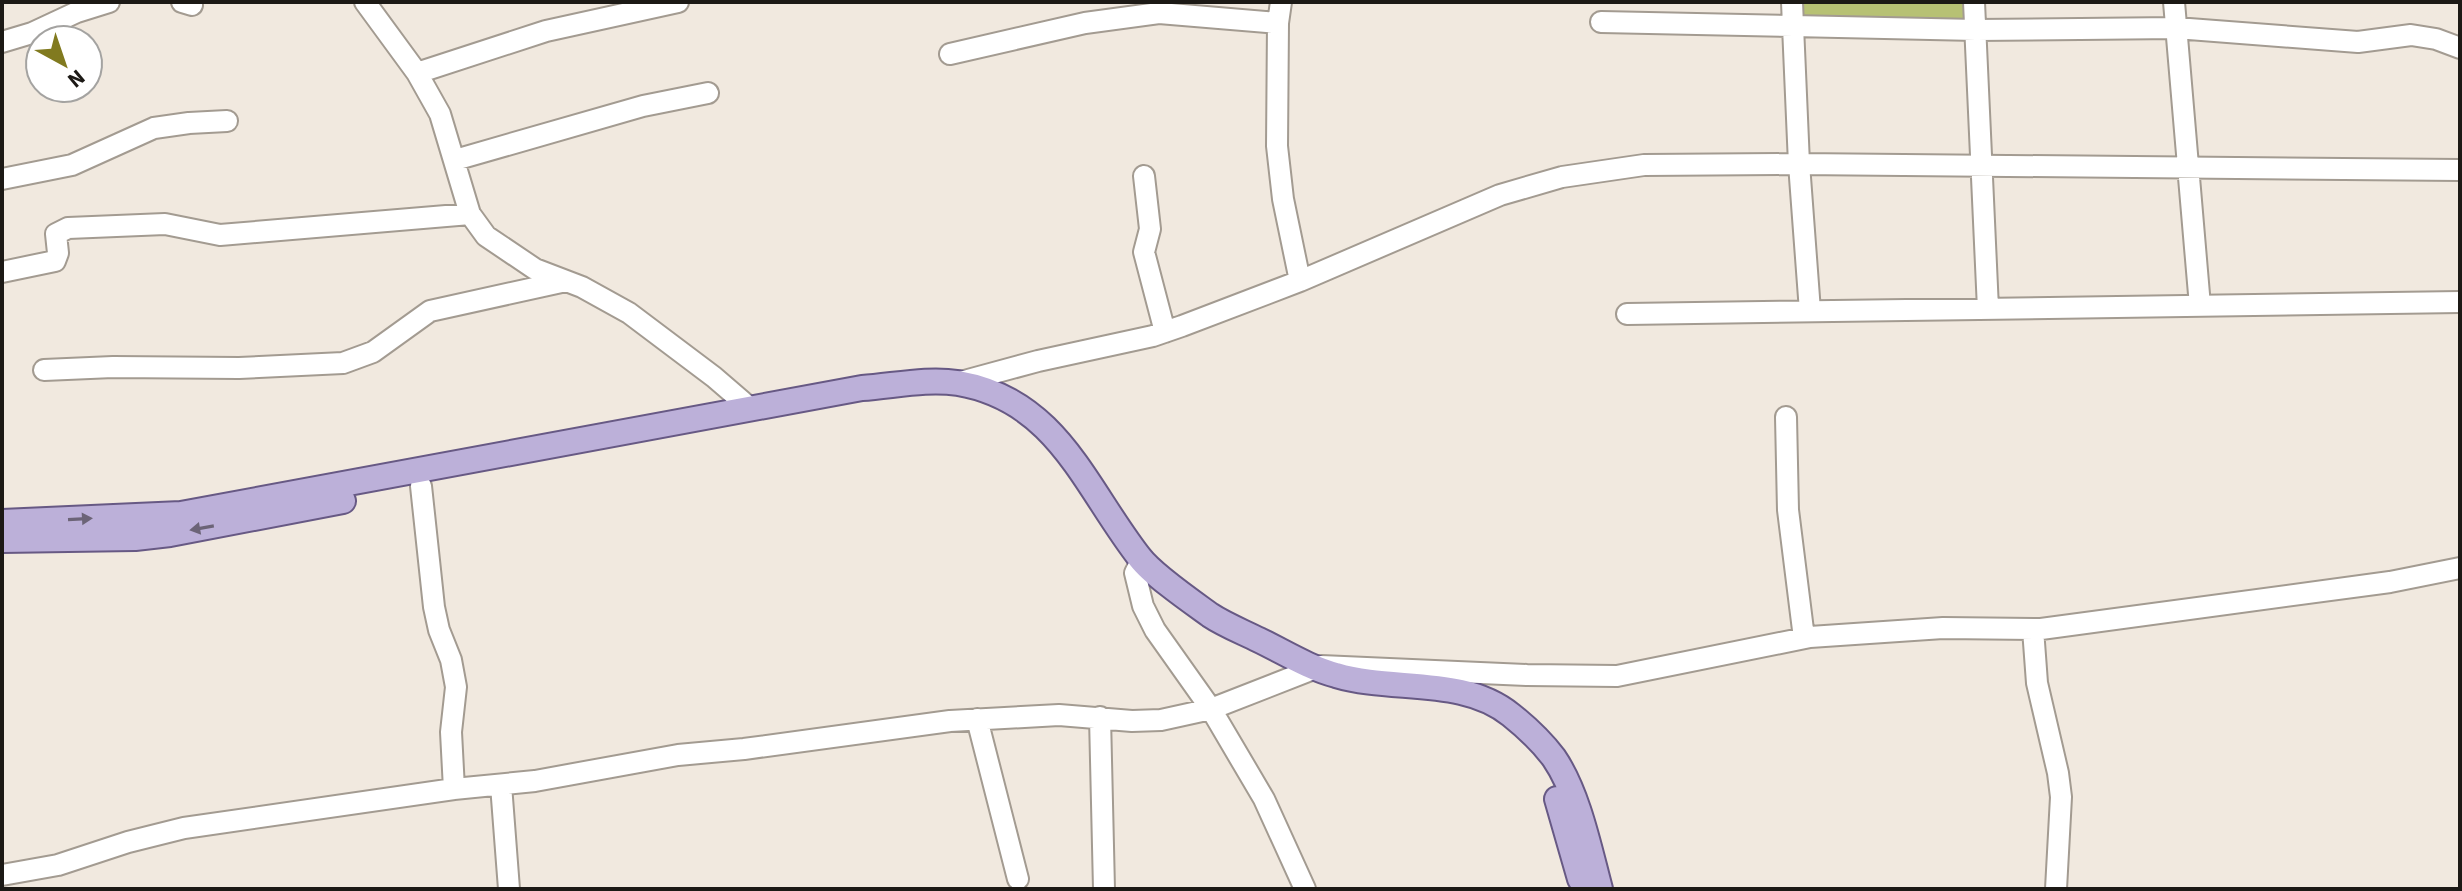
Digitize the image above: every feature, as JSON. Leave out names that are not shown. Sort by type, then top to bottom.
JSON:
[{"type":"main road","points":[[2,522],[181,514],[862,388],[928,382],[957,383],[1005,398],[1040,421],[1076,463],[1138,567]]},
{"type":"main road","points":[[2,540],[135,538],[170,534],[805,412],[874,401],[952,397],[982,404],[1034,436],[1057,460],[1115,549],[1212,617],[1326,682],[1371,691],[1444,698],[1488,714],[1504,724],[1543,768],[1555,792],[1583,889]]},
{"type":"main road","points":[[1309,671],[1476,695],[1509,713],[1553,757],[1562,773],[1583,828],[1600,889]]},
{"type":"street","points":[[2,42],[109,2]]},
{"type":"street","points":[[365,2],[417,73],[440,114],[470,214],[486,236],[519,260],[629,313],[750,408]]},
{"type":"street","points":[[417,73],[546,31],[678,2]]},
{"type":"street","points":[[1281,2],[1278,23],[1277,146],[1283,199],[1300,281]]},
{"type":"street","points":[[1792,2],[1799,164],[1810,311]]},
{"type":"street","points":[[1974,2],[1988,309]]},
{"type":"street","points":[[2174,2],[2200,306]]},
{"type":"street","points":[[950,54],[1085,23],[1159,13],[1278,23]]},
{"type":"street","points":[[1601,22],[1976,30],[2176,28],[2358,42],[2411,35],[2436,39],[2460,48]]},
{"type":"street","points":[[455,160],[643,106],[708,93]]},
{"type":"street","points":[[2,179],[72,165],[154,128],[180,123],[227,121]]},
{"type":"street","points":[[957,383],[1165,332],[1300,281],[1500,195],[1562,177],[1644,165],[2460,170]]},
{"type":"street","points":[[1144,176],[1150,229],[1144,250],[1165,332]]},
{"type":"street","points":[[2,272],[55,261],[58,257],[56,234],[68,228],[165,224],[220,235],[470,214]]},
{"type":"street","points":[[44,370],[239,368],[343,363],[373,352],[430,311],[566,281]]},
{"type":"street","points":[[1627,314],[2460,302]]},
{"type":"street","points":[[1786,417],[1788,510],[1804,638]]},
{"type":"street","points":[[421,486],[434,607],[456,687],[451,732],[454,789]]},
{"type":"street","points":[[1138,567],[1143,606],[1155,630],[1211,709],[1264,799],[1305,889]]},
{"type":"street","points":[[2,875],[58,865],[184,828],[501,785],[678,755],[977,719],[1021,716],[1146,721],[1211,709],[1309,671],[1617,676],[1804,638],[1943,628],[2033,629],[2376,584],[2460,568]]},
{"type":"street","points":[[2033,629],[2037,683],[2060,785],[2056,889]]},
{"type":"street","points":[[1100,717],[1104,889]]},
{"type":"street","points":[[977,719],[1018,879]]},
{"type":"street","points":[[501,785],[509,889]]},
{"type":"street","points":[[2,882],[3,889]]},
{"type":"green space","points":[[1795,2],[1971,2],[1972,26],[1796,20]]}]
